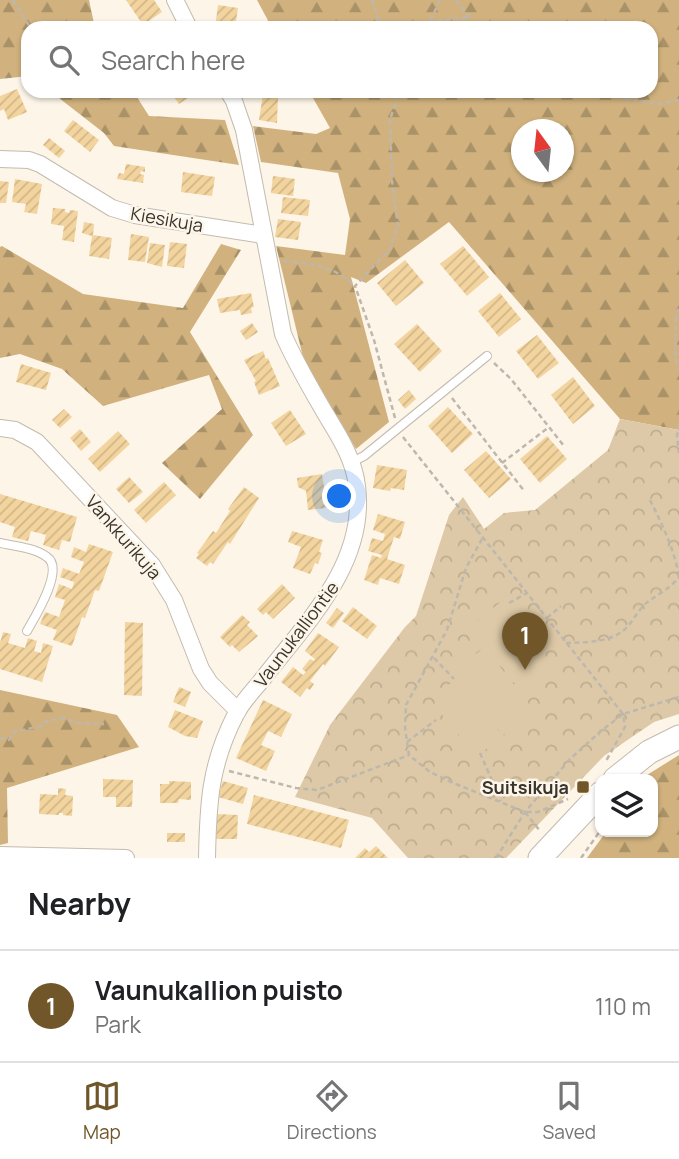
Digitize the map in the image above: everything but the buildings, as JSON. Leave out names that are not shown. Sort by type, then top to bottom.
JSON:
[{"type":"main road","points":[[609,774],[679,737]]},
{"type":"main road","points":[[540,858],[595,799]]},
{"type":"street","points":[[175,0],[186,21]]},
{"type":"street","name":"Vaunukalliontie","points":[[207,858],[209,801],[223,740],[238,711],[323,604],[339,575],[356,524],[357,484],[352,462],[293,359],[283,334],[244,130],[233,98]]},
{"type":"street","name":"Kiesikuja","points":[[0,159],[29,160],[40,164],[101,204],[135,215],[263,234]]},
{"type":"street","name":"Vankkurikuja","points":[[0,428],[15,430],[37,442],[152,565],[174,600],[201,669],[210,683],[238,711]]},
{"type":"street","points":[[0,855],[126,858]]},
{"type":"lane","points":[[352,462],[364,456],[486,356]]},
{"type":"lane","points":[[0,543],[39,553],[52,561],[49,588],[27,631]]},
{"type":"path","points":[[13,0],[26,21]]},
{"type":"path","points":[[372,0],[379,21]]},
{"type":"path","points":[[430,21],[440,0]]},
{"type":"path","points":[[456,0],[471,21]]},
{"type":"path","points":[[437,21],[468,17]]},
{"type":"path","points":[[355,286],[390,249],[398,226],[392,181],[390,120],[397,98]]},
{"type":"path","points":[[619,98],[658,104],[679,100]]},
{"type":"path","points":[[267,258],[324,266],[344,276],[355,286],[404,437],[623,714],[625,727],[609,774]]},
{"type":"path","points":[[679,309],[676,313],[675,356],[679,370]]},
{"type":"path","points":[[486,356],[511,379],[564,446]]},
{"type":"path","points":[[445,390],[525,492]]},
{"type":"path","points":[[679,424],[679,453]]},
{"type":"path","points":[[502,463],[549,427]]},
{"type":"path","points":[[566,643],[592,641],[626,629],[645,604],[679,576],[670,543],[650,500]]},
{"type":"path","points":[[482,539],[466,568],[447,630],[406,705],[405,728],[409,755],[430,772],[525,812],[538,812],[577,794]]},
{"type":"path","points":[[509,603],[527,593]]},
{"type":"path","points":[[547,618],[561,606]]},
{"type":"path","points":[[434,657],[454,679]]},
{"type":"path","points":[[496,858],[525,812],[570,759],[623,714],[679,697]]},
{"type":"path","points":[[0,738],[9,740],[13,732],[64,718],[78,723],[104,724]]},
{"type":"path","points":[[407,742],[436,720]]},
{"type":"path","points":[[480,753],[501,802]]},
{"type":"path","points":[[215,767],[296,788],[317,790],[409,755]]},
{"type":"path","points":[[525,812],[544,834]]},
{"type":"path","points":[[581,858],[596,837]]},
{"type":"green space","points":[[0,0],[89,0],[94,21],[21,21],[21,77],[0,79]]},
{"type":"green space","points":[[257,0],[679,0],[679,430],[620,419],[449,222],[366,283],[351,277],[389,422],[356,449],[304,361],[276,246],[345,255],[350,219],[338,173],[261,162],[253,126],[316,134],[330,128],[313,98],[658,98],[658,21],[268,21]]},
{"type":"green space","points":[[59,98],[137,98],[149,116],[225,120],[239,165],[114,146],[104,133]]},
{"type":"green space","points":[[221,244],[241,250],[190,332],[253,435],[200,499],[162,463],[222,409],[209,375],[103,406],[62,369],[20,354],[0,358],[0,247],[83,294],[183,308]]},
{"type":"green space","points":[[620,419],[679,430],[679,714],[654,722],[604,756],[506,858],[408,858],[372,818],[295,797],[330,725],[416,616],[449,515],[463,497],[484,529],[504,513],[535,510],[608,450]]},
{"type":"green space","points":[[502,601],[551,665],[520,690],[470,626]]},
{"type":"green space","points":[[485,647],[534,711],[503,735],[483,710],[503,736],[477,756],[438,710],[448,701],[445,688],[458,677],[454,671]]},
{"type":"green space","points":[[0,690],[117,715],[139,747],[7,788],[8,843],[0,845]]},
{"type":"green space","points":[[679,755],[679,858],[587,858],[602,837],[658,837],[658,774],[649,774]]},
{"type":"place","name":"Vaunukallion puisto","points":[[525,670]]},
{"type":"place","name":"Suitsikuja","points":[[583,787]]}]
